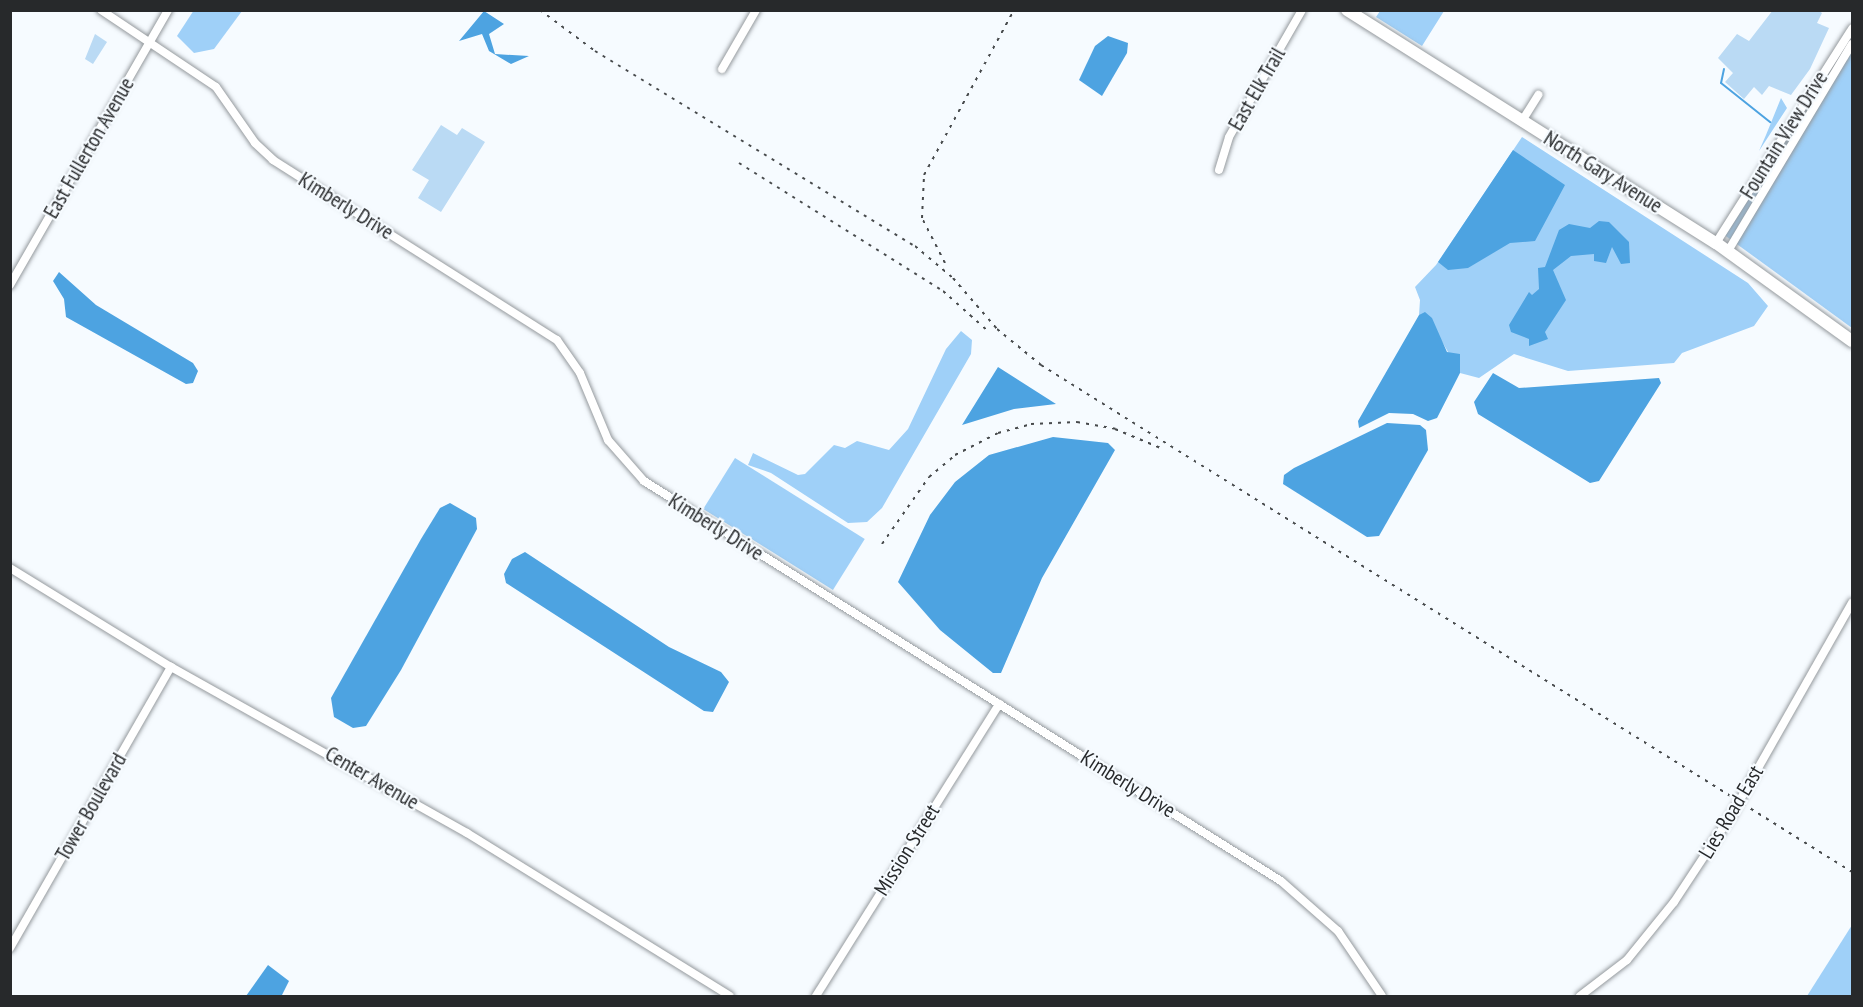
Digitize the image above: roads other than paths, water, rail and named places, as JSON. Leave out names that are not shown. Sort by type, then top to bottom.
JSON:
[{"type":"street","name":"Kimberly Drive","points":[[100,10],[150,41],[216,87],[255,143],[273,160],[557,340],[576,365],[608,440],[644,481],[1290,888],[1338,931],[1382,996]]},
{"type":"street","name":"East Fullerton Avenue","points":[[10,285],[168,10]]},
{"type":"street","points":[[723,69],[756,10]]},
{"type":"street","name":"East Elk Trail","points":[[1219,170],[1229,137],[1302,10]]},
{"type":"street","name":"North Gary Avenue","points":[[1347,10],[1716,243],[1852,341]]},
{"type":"street","name":"Fountain View Drive","points":[[1716,243],[1852,29]]},
{"type":"street","name":"Fountain View Drive","points":[[1728,251],[1852,44]]},
{"type":"street","points":[[1522,121],[1538,95]]},
{"type":"street","name":"Center Avenue","points":[[10,568],[171,667],[468,833],[730,996]]},
{"type":"street","name":"Lies Road East","points":[[1580,996],[1627,960],[1680,893],[1732,814],[1852,603]]},
{"type":"street","name":"Tower Boulevard","points":[[10,948],[171,667]]},
{"type":"street","name":"Mission Street","points":[[816,996],[999,704]]},
{"type":"waterway","points":[[1724,69],[1721,83],[1770,122]]},
{"type":"railway","points":[[540,10],[595,51],[915,246],[953,278],[997,329],[1041,365],[1852,872]]},
{"type":"railway","points":[[945,263],[922,218],[924,175],[1014,10]]},
{"type":"railway","points":[[739,163],[943,291],[989,332]]},
{"type":"railway","points":[[882,544],[929,477],[955,455],[998,433],[1031,424],[1077,422],[1115,429],[1163,449]]}]
